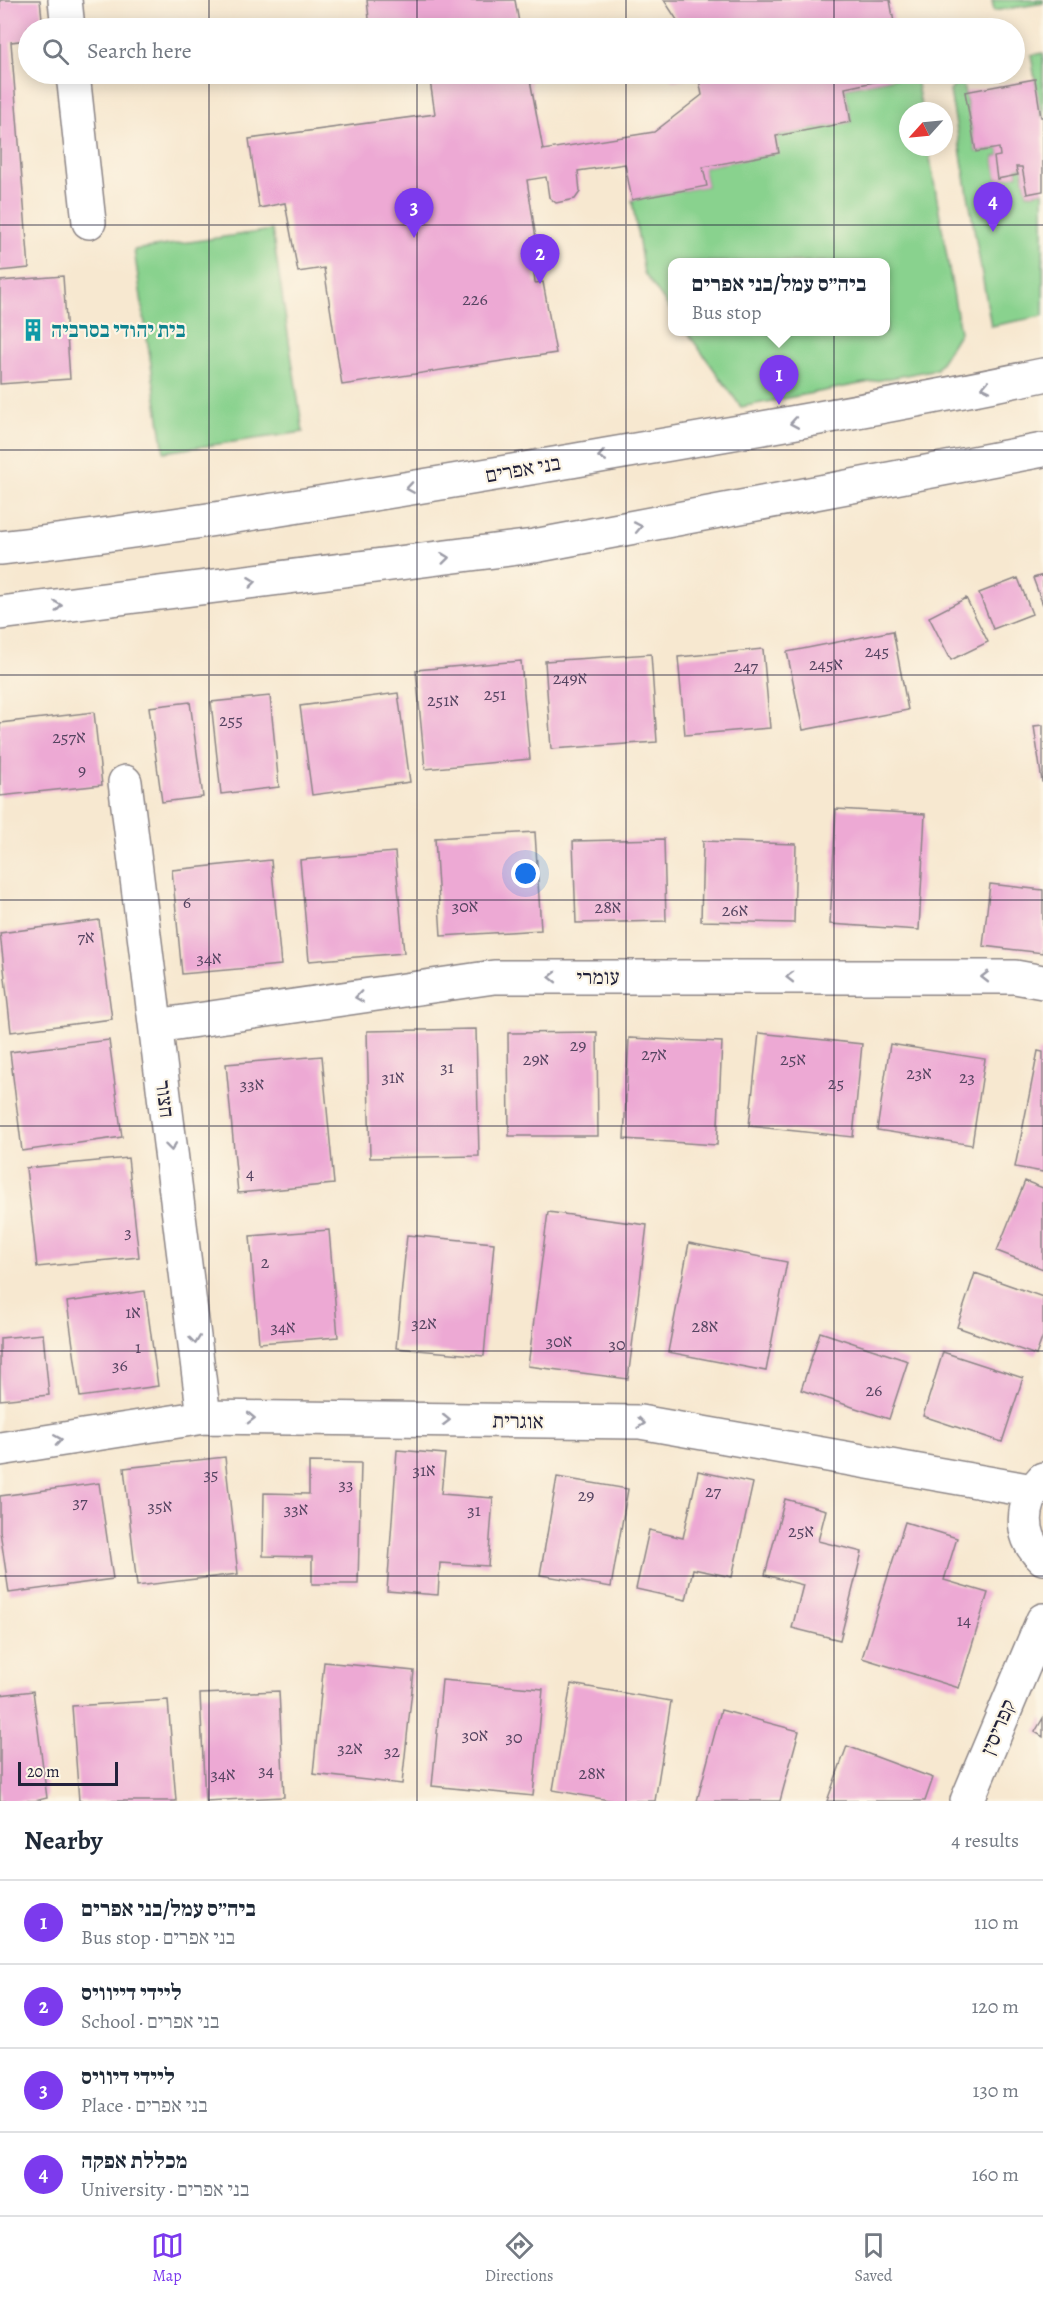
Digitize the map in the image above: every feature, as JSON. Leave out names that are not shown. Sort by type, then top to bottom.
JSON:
[{"type":"street","points":[[65,0],[67,18]]},
{"type":"street","points":[[74,84],[89,222]]},
{"type":"street","name":"בני אפרים","points":[[0,548],[95,537],[427,485],[861,412],[1043,375]]},
{"type":"street","points":[[0,613],[534,546],[1043,450]]},
{"type":"street","name":"חצור","points":[[125,782],[204,1417]]},
{"type":"street","name":"עומרי","points":[[156,1026],[494,977],[1015,977],[1043,982]]},
{"type":"street","name":"אוגרית","points":[[0,1449],[204,1417],[639,1422],[1038,1485]]},
{"type":"street","points":[[1038,1485],[1026,1506],[1025,1522],[1028,1539],[1043,1558]]},
{"type":"street","name":"קפריסין","points":[[967,1801],[1043,1620]]},
{"type":"green space","points":[[992,0],[1043,0],[1043,3],[994,11]]},
{"type":"green space","points":[[1043,53],[1043,117],[1041,117],[1031,55]]},
{"type":"green space","points":[[865,84],[917,84],[920,102],[899,102],[899,156],[930,156],[960,332],[937,369],[741,407],[690,336],[890,336],[890,258],[668,258],[668,306],[644,273],[632,200],[707,186],[703,167],[778,153],[776,136],[851,122],[845,88]]},
{"type":"green space","points":[[963,84],[976,152],[999,148],[1000,156],[994,157],[997,179],[1018,175],[1017,168],[1022,167],[1027,194],[1043,191],[1043,316],[991,326],[950,91],[955,85]]},
{"type":"green space","points":[[272,230],[303,432],[164,452],[134,250]]},
{"type":"building","points":[[0,0],[40,0],[42,18],[18,18],[18,41],[11,42],[29,268],[0,271]]},
{"type":"building","points":[[367,0],[515,0],[518,18],[369,18]]},
{"type":"building","points":[[664,0],[890,0],[893,18],[676,18]]},
{"type":"building","points":[[1035,79],[1041,117],[1043,117],[1043,191],[1027,194],[1022,167],[1016,167],[1018,175],[997,179],[994,157],[1000,156],[999,148],[976,152],[965,92],[1008,84],[1025,84],[1025,81]]},
{"type":"building","points":[[430,84],[531,84],[543,150],[654,132],[702,95],[700,84],[864,84],[845,88],[851,122],[776,136],[779,153],[703,167],[707,186],[632,200],[625,164],[578,171],[580,192],[575,199],[556,203],[549,197],[546,177],[527,180],[541,271],[534,273],[535,283],[543,282],[556,353],[342,385],[324,268],[298,272],[285,203],[259,208],[249,139],[435,114]]},
{"type":"building","name":"בית יהודי בסרביה","points":[[63,276],[70,379],[0,384],[0,281]]},
{"type":"building","points":[[1043,575],[1043,605],[1033,578]]},
{"type":"building","points":[[1018,578],[1032,614],[993,629],[979,593]]},
{"type":"building","points":[[966,598],[988,642],[951,660],[929,617]]},
{"type":"building","points":[[893,631],[908,710],[803,730],[787,652]]},
{"type":"building","points":[[763,649],[770,728],[685,735],[678,657]]},
{"type":"building","points":[[651,654],[657,742],[551,749],[545,661]]},
{"type":"building","points":[[521,661],[530,759],[425,769],[416,670]]},
{"type":"building","points":[[398,693],[410,782],[312,795],[300,706]]},
{"type":"building","points":[[270,696],[279,787],[221,794],[211,702]]},
{"type":"building","points":[[190,702],[203,797],[162,802],[149,707]]},
{"type":"building","points":[[94,712],[102,785],[0,796],[0,723]]},
{"type":"building","points":[[1043,725],[1043,782],[1042,782],[1034,726]]},
{"type":"building","points":[[836,809],[925,814],[919,930],[830,924]]},
{"type":"building","points":[[535,832],[541,930],[441,936],[435,838]]},
{"type":"building","points":[[664,839],[666,921],[576,923],[573,841]]},
{"type":"building","points":[[703,841],[796,844],[794,923],[701,921]]},
{"type":"building","points":[[395,852],[404,953],[309,961],[300,860]]},
{"type":"building","points":[[271,860],[281,965],[182,974],[172,870]]},
{"type":"building","points":[[990,884],[1043,890],[1043,953],[983,946]]},
{"type":"building","points":[[99,920],[112,1019],[11,1032],[0,933]]},
{"type":"building","points":[[476,1029],[479,1156],[370,1158],[367,1031]]},
{"type":"building","points":[[597,1032],[598,1136],[509,1136],[508,1033]]},
{"type":"building","points":[[759,1033],[862,1044],[853,1137],[749,1126]]},
{"type":"building","points":[[629,1038],[722,1042],[717,1145],[624,1139]]},
{"type":"building","points":[[109,1040],[122,1137],[22,1151],[10,1052]]},
{"type":"building","points":[[890,1044],[985,1059],[972,1145],[877,1130]]},
{"type":"building","points":[[1038,1051],[1043,1052],[1043,1172],[1015,1167]]},
{"type":"building","points":[[322,1056],[334,1184],[238,1193],[226,1064]]},
{"type":"building","points":[[128,1158],[139,1257],[37,1267],[26,1168]]},
{"type":"building","points":[[1025,1181],[1043,1188],[1043,1269],[997,1251]]},
{"type":"building","points":[[548,1212],[647,1225],[628,1379],[528,1366]]},
{"type":"building","points":[[329,1230],[338,1337],[259,1343],[250,1236]]},
{"type":"building","points":[[407,1235],[494,1243],[484,1356],[396,1348]]},
{"type":"building","points":[[689,1243],[787,1262],[766,1371],[668,1352]]},
{"type":"building","points":[[975,1273],[1043,1297],[1043,1336],[1036,1355],[957,1327]]},
{"type":"building","points":[[145,1291],[158,1386],[80,1397],[67,1302]]},
{"type":"building","points":[[820,1332],[908,1361],[889,1419],[801,1390]]},
{"type":"building","points":[[43,1334],[49,1395],[0,1400],[0,1338]]},
{"type":"building","points":[[943,1352],[1023,1378],[1002,1442],[923,1416]]},
{"type":"building","points":[[397,1450],[445,1454],[441,1494],[493,1498],[488,1566],[440,1563],[438,1595],[387,1591]]},
{"type":"building","points":[[225,1457],[238,1574],[137,1586],[124,1468]]},
{"type":"building","points":[[309,1462],[361,1463],[358,1584],[312,1584],[312,1557],[263,1556],[264,1493],[309,1494]]},
{"type":"building","points":[[698,1471],[753,1483],[732,1577],[693,1569],[686,1600],[636,1589],[649,1530],[683,1538]]},
{"type":"building","points":[[557,1477],[628,1489],[611,1587],[540,1575]]},
{"type":"building","points":[[99,1483],[113,1579],[9,1593],[0,1531],[0,1496]]},
{"type":"building","points":[[785,1499],[826,1510],[818,1541],[862,1552],[840,1640],[792,1628],[803,1585],[765,1575]]},
{"type":"building","points":[[905,1522],[957,1538],[944,1580],[988,1593],[959,1688],[862,1658]]},
{"type":"building","points":[[324,1662],[414,1671],[402,1784],[313,1774]]},
{"type":"building","points":[[442,1680],[543,1689],[533,1796],[432,1786]]},
{"type":"building","points":[[571,1684],[671,1701],[655,1801],[614,1801],[553,1790]]},
{"type":"building","points":[[33,1691],[47,1798],[35,1801],[0,1801],[0,1695]]},
{"type":"building","points":[[279,1691],[284,1797],[205,1801],[200,1694]]},
{"type":"building","points":[[168,1700],[176,1801],[79,1801],[72,1706]]},
{"type":"building","points":[[721,1710],[799,1731],[780,1801],[697,1801]]},
{"type":"building","points":[[1043,1718],[1043,1737],[1035,1732]]},
{"type":"building","points":[[847,1746],[933,1778],[925,1801],[827,1801]]},
{"type":"place","name":"מכללת אפקה","points":[[993,232]]},
{"type":"place","name":"ליידי דיוויס","points":[[414,238]]},
{"type":"place","name":"ליידי דייוויס","points":[[540,284]]},
{"type":"place","name":"בית יהודי בסרביה","points":[[33,330]]},
{"type":"place","name":"ביה״ס עמל/בני אפרים","points":[[779,405]]}]
